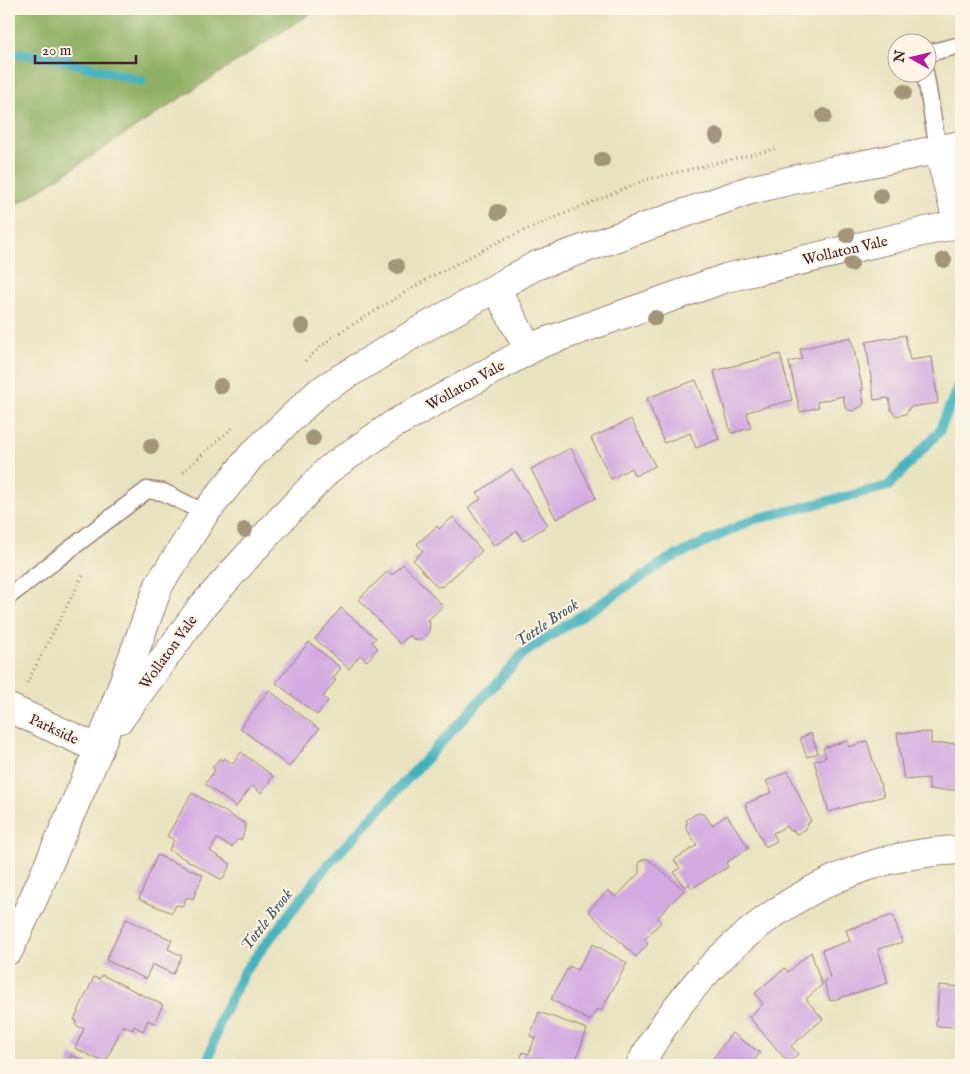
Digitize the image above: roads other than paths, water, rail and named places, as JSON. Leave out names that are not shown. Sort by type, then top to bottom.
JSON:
[{"type":"street","points":[[950,147],[960,223]]},
{"type":"street","name":"Wollaton Vale","points":[[9,950],[36,893],[98,749],[159,585],[205,513],[252,455],[320,391],[535,266],[750,190],[950,147]]},
{"type":"street","name":"Wollaton Vale","points":[[98,749],[200,609],[330,469],[394,424],[542,343],[726,278],[960,223]]},
{"type":"street","points":[[496,288],[529,350]]},
{"type":"street","name":"Parkside","points":[[11,709],[98,749]]},
{"type":"street","points":[[640,1065],[656,1034],[672,1011],[725,951],[754,926],[826,884],[858,870],[892,859],[932,851],[961,850]]},
{"type":"lane","points":[[938,51],[961,45]]},
{"type":"lane","points":[[927,82],[934,115],[950,147]]},
{"type":"lane","points":[[9,596],[147,490],[162,492],[205,513]]},
{"type":"waterway","points":[[9,52],[58,59],[142,81]]},
{"type":"waterway","name":"Tottle Brook","points":[[207,1065],[220,1020],[244,972],[325,868],[524,653],[669,559],[752,520],[888,486],[939,432],[961,379]]}]
